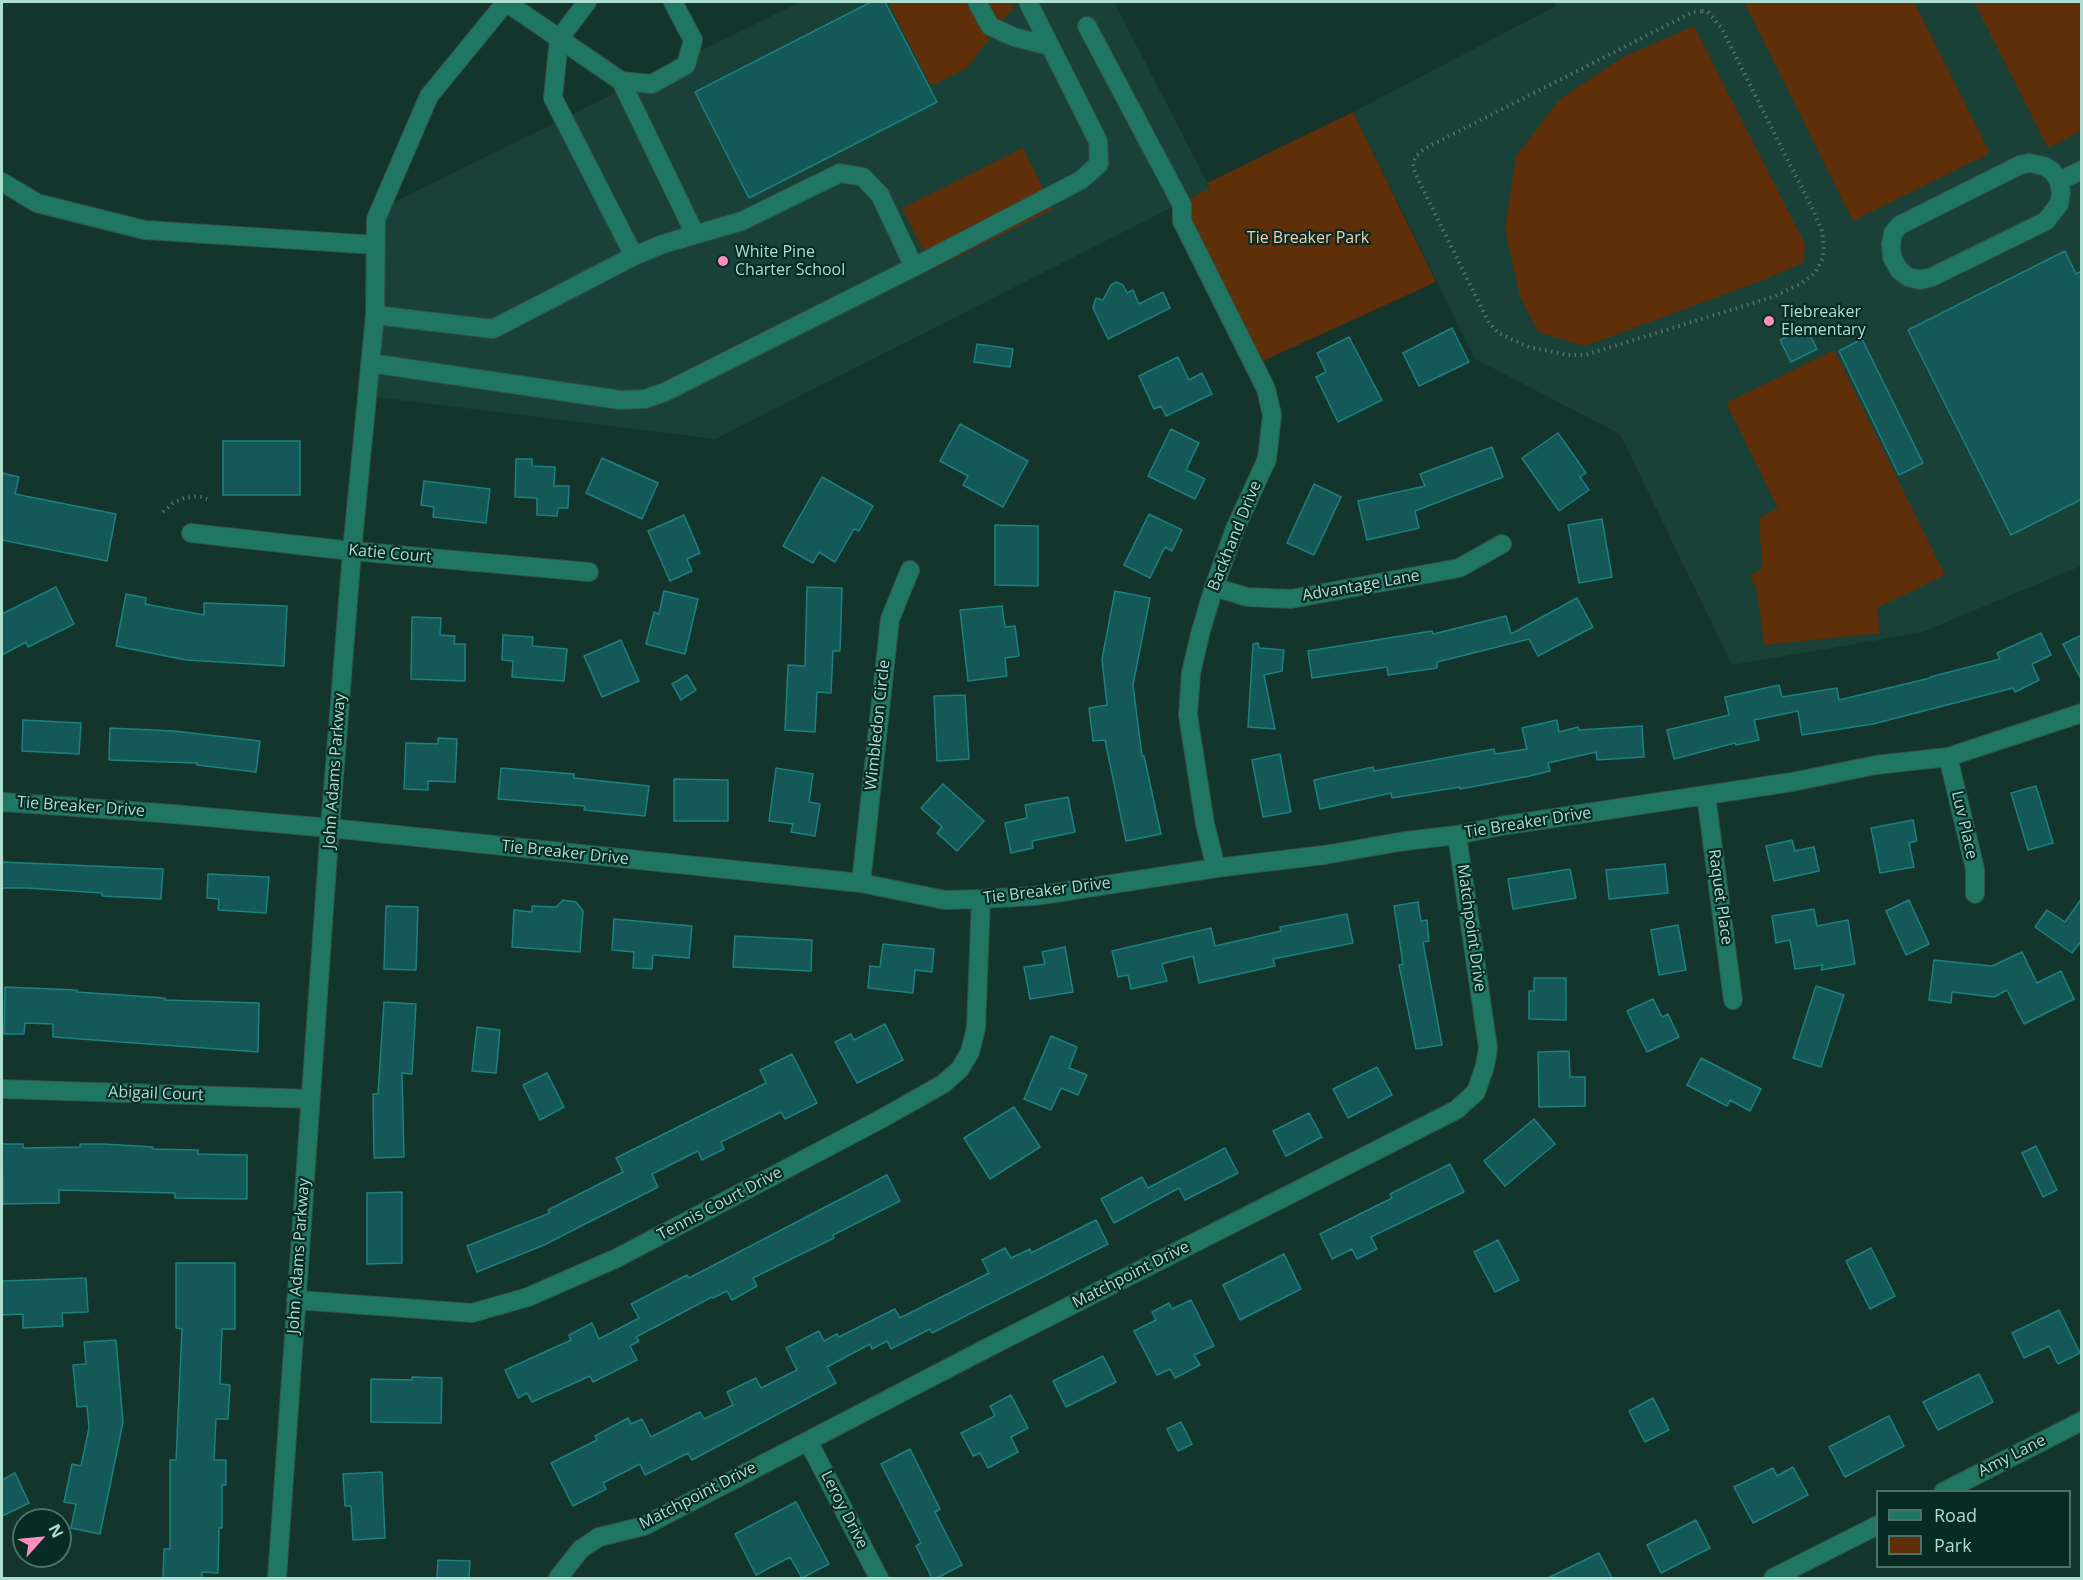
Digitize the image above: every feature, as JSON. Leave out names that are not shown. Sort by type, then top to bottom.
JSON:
[{"type":"street","points":[[506,2],[621,81],[652,84],[686,65],[693,40],[673,2]]},
{"type":"street","name":"John Adams Parkway","points":[[277,1578],[330,828],[352,551],[375,315],[376,219],[429,96],[506,2]]},
{"type":"street","points":[[587,2],[559,39],[553,98],[633,256]]},
{"type":"street","points":[[977,2],[990,26],[1014,37],[1050,46]]},
{"type":"street","points":[[370,363],[620,400],[645,399],[665,392],[914,267],[1081,180],[1099,164],[1098,141],[1028,2]]},
{"type":"street","name":"Backhand Drive","points":[[1087,26],[1182,205],[1182,221],[1266,389],[1272,416],[1267,459],[1235,529],[1214,587],[1193,664],[1188,715],[1204,824],[1216,867]]},
{"type":"street","points":[[621,81],[695,234]]},
{"type":"street","points":[[2029,163],[2044,166],[2052,171],[2059,181],[2061,194],[2059,204],[2046,221],[1932,277],[1920,280],[1908,277],[1899,270],[1892,257],[1893,233],[1900,225],[2020,165],[2029,163]]},
{"type":"street","points":[[2059,181],[2082,170]]},
{"type":"street","points":[[375,315],[493,329],[633,256],[663,244],[742,221],[840,173],[863,177],[880,195],[914,267]]},
{"type":"street","points":[[2,182],[37,203],[145,230],[376,244]]},
{"type":"street","name":"Katie Court","points":[[191,533],[352,551],[589,572]]},
{"type":"street","name":"Advantage Lane","points":[[1214,587],[1247,597],[1291,599],[1459,568],[1502,544]]},
{"type":"street","name":"Wimbledon Circle","points":[[861,883],[890,619],[910,570]]},
{"type":"street","name":"Tie Breaker Drive","points":[[2,802],[330,828],[861,883],[945,900],[981,899],[1035,896],[1216,867],[1323,855],[1792,782],[1876,765],[1948,757],[2082,713]]},
{"type":"street","name":"Luv Place","points":[[1948,757],[1975,869],[1975,894]]},
{"type":"street","name":"Raquet Place","points":[[1706,795],[1733,1000]]},
{"type":"street","name":"Matchpoint Drive","points":[[558,1578],[581,1549],[599,1538],[644,1526],[991,1346],[1456,1110],[1476,1092],[1485,1066],[1488,1048],[1456,835]]},
{"type":"street","name":"Tennis Court Drive","points":[[296,1300],[472,1313],[528,1297],[616,1258],[943,1084],[960,1069],[970,1052],[976,1028],[981,899]]},
{"type":"street","name":"Abigail Court","points":[[2,1089],[311,1099]]},
{"type":"street","name":"Amy Lane","points":[[1945,1490],[2082,1421]]},
{"type":"street","name":"Leroy Drive","points":[[808,1441],[879,1578]]},
{"type":"street","points":[[1773,1578],[1876,1526]]},
{"type":"path","points":[[1693,12],[1708,12],[1721,27],[1814,212],[1822,231],[1824,246],[1823,258],[1815,273],[1802,283],[1773,297],[1585,355],[1568,355],[1529,347],[1498,333],[1489,323],[1415,173],[1413,164],[1416,156],[1424,149],[1693,12]]},
{"type":"path","points":[[163,512],[173,503],[184,498],[198,496],[207,499]]},
{"type":"shaded area","name":"White Pine Charter School","points":[[800,2],[1114,2],[1210,188],[715,439],[367,396],[384,207]]},
{"type":"shaded area","name":"Tiebreaker Elementary","points":[[1554,2],[2081,2],[2081,566],[1920,633],[1732,665],[1620,434],[1475,359],[1353,112],[1556,6]]},
{"type":"green space","points":[[888,2],[1017,2],[967,68],[931,86]]},
{"type":"green space","points":[[1744,2],[1914,2],[1990,153],[1853,221]]},
{"type":"green space","points":[[1974,2],[2081,2],[2081,131],[2048,148]]},
{"type":"green space","points":[[1694,26],[1805,244],[1804,262],[1766,279],[1585,346],[1538,332],[1520,296],[1505,229],[1516,156],[1560,99],[1623,57]]},
{"type":"green space","name":"Tie Breaker Park","points":[[1353,112],[1436,282],[1254,365],[1174,206],[1210,188],[1207,183]]},
{"type":"green space","points":[[1023,148],[1053,209],[933,269],[902,208]]},
{"type":"green space","points":[[1834,350],[1945,575],[1877,608],[1880,633],[1764,645],[1757,590],[1750,575],[1762,569],[1759,518],[1778,508],[1726,403]]},
{"type":"building","points":[[871,2],[885,2],[937,102],[749,198],[695,92]]},
{"type":"building","points":[[2065,251],[2076,274],[2082,271],[2082,499],[2011,535],[1908,330]]},
{"type":"building","points":[[1116,282],[1123,285],[1127,293],[1133,290],[1139,304],[1163,292],[1170,308],[1108,339],[1093,308],[1096,298],[1103,300],[1111,285]]},
{"type":"building","points":[[1806,327],[1817,349],[1791,362],[1780,340]]},
{"type":"building","points":[[1452,328],[1469,362],[1419,386],[1403,353]]},
{"type":"building","points":[[1349,337],[1382,400],[1338,422],[1316,377],[1326,372],[1317,353]]},
{"type":"building","points":[[1862,339],[1923,463],[1899,475],[1839,351]]},
{"type":"building","points":[[977,344],[1013,349],[1010,367],[974,362]]},
{"type":"building","points":[[1178,357],[1189,380],[1202,373],[1212,394],[1166,416],[1161,406],[1154,409],[1139,376]]},
{"type":"building","points":[[960,424],[1028,461],[1003,507],[963,485],[968,476],[940,461]]},
{"type":"building","points":[[1171,429],[1199,443],[1186,470],[1205,479],[1195,499],[1148,476]]},
{"type":"building","points":[[1558,433],[1586,473],[1580,477],[1589,490],[1559,511],[1522,458]]},
{"type":"building","points":[[223,441],[300,441],[300,495],[223,495]]},
{"type":"building","points":[[1492,447],[1503,477],[1415,511],[1419,528],[1367,540],[1358,501],[1425,486],[1420,474]]},
{"type":"building","points":[[602,458],[658,483],[642,519],[586,493]]},
{"type":"building","points":[[516,459],[532,459],[532,466],[555,467],[554,486],[569,486],[568,508],[558,508],[557,516],[537,515],[537,498],[515,497]]},
{"type":"building","points":[[2,473],[19,477],[15,494],[116,514],[107,561],[2,540]]},
{"type":"building","points":[[822,477],[873,506],[859,531],[854,529],[835,562],[819,552],[813,563],[783,546]]},
{"type":"building","points":[[424,481],[490,489],[486,523],[433,517],[434,507],[421,505]]},
{"type":"building","points":[[1314,484],[1341,497],[1314,555],[1287,543]]},
{"type":"building","points":[[1149,514],[1182,530],[1172,551],[1165,547],[1150,578],[1124,565]]},
{"type":"building","points":[[684,515],[700,553],[687,559],[692,571],[670,581],[648,531]]},
{"type":"building","points":[[1602,519],[1612,577],[1579,583],[1568,525]]},
{"type":"building","points":[[995,525],[1038,526],[1038,586],[995,585]]},
{"type":"building","points":[[56,587],[74,624],[28,647],[26,642],[2,655],[2,614]]},
{"type":"building","points":[[807,587],[842,588],[840,651],[833,651],[831,693],[817,692],[815,732],[785,730],[788,665],[805,666]]},
{"type":"building","points":[[664,591],[698,599],[685,654],[646,644],[654,612],[659,614]]},
{"type":"building","points":[[1115,591],[1150,598],[1133,685],[1142,756],[1144,756],[1161,834],[1126,841],[1105,740],[1093,741],[1089,708],[1107,705],[1102,659]]},
{"type":"building","points":[[126,594],[146,598],[145,604],[204,615],[204,603],[287,606],[284,666],[186,660],[116,646]]},
{"type":"building","points":[[1577,598],[1593,627],[1538,656],[1529,639],[1437,662],[1437,668],[1388,675],[1387,667],[1312,678],[1308,651],[1432,631],[1433,634],[1506,616],[1511,634]]},
{"type":"building","points":[[1002,606],[1005,627],[1015,626],[1019,656],[1005,658],[1007,676],[968,681],[960,610]]},
{"type":"building","points":[[412,617],[441,618],[440,635],[455,636],[454,644],[465,644],[465,681],[411,679]]},
{"type":"building","points":[[2041,633],[2051,655],[2032,664],[2039,680],[2015,692],[2013,688],[1873,724],[1802,735],[1798,711],[1754,720],[1759,740],[1736,745],[1735,743],[1674,759],[1667,730],[1729,715],[1725,697],[1779,685],[1782,697],[1837,688],[1839,700],[2000,659],[1997,653]]},
{"type":"building","points":[[503,635],[533,637],[532,646],[567,649],[564,681],[512,677],[513,661],[502,660]]},
{"type":"building","points":[[2082,635],[2082,681],[2063,644]]},
{"type":"building","points":[[621,640],[639,681],[602,697],[584,656]]},
{"type":"building","points":[[1258,643],[1259,648],[1284,650],[1282,671],[1264,675],[1275,729],[1248,727],[1253,644]]},
{"type":"building","points":[[687,675],[696,690],[681,700],[672,684]]},
{"type":"building","points":[[965,695],[969,759],[937,761],[934,696]]},
{"type":"building","points":[[23,720],[81,723],[79,754],[22,751]]},
{"type":"building","points":[[1557,720],[1559,732],[1578,727],[1579,730],[1642,726],[1644,757],[1597,760],[1596,752],[1548,763],[1550,771],[1530,776],[1460,789],[1460,787],[1392,798],[1391,793],[1320,809],[1314,780],[1373,767],[1374,771],[1494,749],[1495,754],[1527,749],[1522,728]]},
{"type":"building","points":[[110,728],[174,731],[260,741],[256,772],[197,765],[197,763],[109,760]]},
{"type":"building","points":[[438,738],[457,739],[455,782],[428,781],[428,790],[404,789],[406,743],[438,744]]},
{"type":"building","points":[[1280,754],[1291,812],[1263,817],[1252,760]]},
{"type":"building","points":[[501,768],[574,774],[574,778],[649,786],[645,816],[584,810],[585,806],[498,799]]},
{"type":"building","points":[[776,768],[813,774],[809,802],[820,804],[815,836],[791,832],[793,824],[769,821]]},
{"type":"building","points":[[674,779],[728,780],[728,821],[674,821]]},
{"type":"building","points":[[943,784],[984,821],[957,851],[937,833],[942,827],[921,808]]},
{"type":"building","points":[[2036,786],[2053,843],[2028,850],[2011,793]]},
{"type":"building","points":[[1068,797],[1075,832],[1032,841],[1033,848],[1011,853],[1005,823],[1027,818],[1025,805]]},
{"type":"building","points":[[1913,820],[1917,841],[1909,843],[1914,867],[1880,873],[1871,828]]},
{"type":"building","points":[[1792,840],[1795,851],[1814,847],[1819,871],[1774,881],[1766,846]]},
{"type":"building","points":[[2,862],[163,869],[161,899],[102,896],[102,893],[2,888]]},
{"type":"building","points":[[1665,864],[1668,893],[1609,899],[1606,870]]},
{"type":"building","points":[[1570,869],[1576,898],[1513,909],[1508,879]]},
{"type":"building","points":[[208,874],[269,877],[266,913],[218,910],[219,899],[207,898]]},
{"type":"building","points":[[2082,898],[2082,940],[2072,953],[2035,927],[2047,910],[2065,922]]},
{"type":"building","points":[[563,900],[576,902],[583,911],[580,952],[512,947],[514,910],[532,912],[532,906],[556,907]]},
{"type":"building","points":[[1909,900],[1929,944],[1906,955],[1886,911]]},
{"type":"building","points":[[1418,902],[1421,921],[1427,920],[1429,941],[1423,942],[1442,1045],[1416,1049],[1399,965],[1403,964],[1394,906]]},
{"type":"building","points":[[386,906],[418,907],[416,970],[384,969]]},
{"type":"building","points":[[1814,909],[1817,926],[1848,920],[1855,964],[1821,970],[1823,965],[1795,969],[1790,940],[1776,943],[1772,916]]},
{"type":"building","points":[[1347,914],[1353,943],[1273,959],[1275,966],[1199,983],[1193,956],[1162,964],[1167,981],[1131,989],[1128,975],[1118,977],[1112,951],[1211,928],[1215,946],[1281,931],[1280,927]]},
{"type":"building","points":[[614,919],[692,926],[689,958],[653,955],[652,969],[633,968],[634,952],[612,950]]},
{"type":"building","points":[[1678,925],[1686,970],[1659,975],[1651,930]]},
{"type":"building","points":[[735,936],[812,940],[811,971],[733,967]]},
{"type":"building","points":[[883,944],[934,949],[932,972],[915,970],[913,993],[868,988],[870,966],[880,967]]},
{"type":"building","points":[[1065,947],[1073,992],[1030,999],[1024,967],[1045,964],[1042,952]]},
{"type":"building","points":[[2022,952],[2037,983],[2061,971],[2074,999],[2024,1024],[2007,990],[1994,997],[1952,992],[1951,1003],[1929,1000],[1934,960],[1992,966]]},
{"type":"building","points":[[1534,978],[1566,978],[1566,1020],[1529,1019],[1529,991],[1534,991]]},
{"type":"building","points":[[1816,986],[1844,995],[1821,1067],[1793,1058]]},
{"type":"building","points":[[5,987],[77,990],[77,992],[165,998],[165,1000],[259,1003],[258,1052],[53,1037],[53,1024],[25,1023],[24,1034],[4,1034]]},
{"type":"building","points":[[1653,999],[1662,1017],[1668,1014],[1679,1037],[1647,1052],[1627,1011]]},
{"type":"building","points":[[384,1002],[416,1004],[412,1074],[402,1073],[404,1157],[374,1158],[373,1094],[378,1094]]},
{"type":"building","points":[[885,1024],[903,1060],[857,1083],[835,1042],[851,1034],[854,1040]]},
{"type":"building","points":[[477,1027],[500,1030],[496,1073],[472,1071]]},
{"type":"building","points":[[1051,1036],[1077,1047],[1069,1068],[1087,1075],[1078,1095],[1061,1088],[1051,1110],[1024,1099]]},
{"type":"building","points":[[1569,1051],[1570,1077],[1585,1077],[1585,1106],[1539,1107],[1538,1052]]},
{"type":"building","points":[[792,1054],[817,1103],[785,1119],[781,1112],[721,1142],[724,1149],[702,1160],[698,1151],[652,1174],[658,1187],[544,1245],[477,1272],[467,1246],[550,1213],[548,1210],[623,1172],[616,1158],[766,1083],[760,1070]]},
{"type":"building","points":[[1701,1058],[1761,1089],[1750,1111],[1730,1100],[1727,1106],[1687,1085]]},
{"type":"building","points":[[1377,1067],[1392,1095],[1348,1118],[1333,1089]]},
{"type":"building","points":[[547,1073],[564,1107],[540,1120],[523,1085]]},
{"type":"building","points":[[1014,1107],[1040,1147],[990,1179],[964,1138]]},
{"type":"building","points":[[1309,1113],[1322,1137],[1286,1156],[1273,1131]]},
{"type":"building","points":[[1534,1119],[1555,1144],[1505,1186],[1484,1161]]},
{"type":"building","points":[[2,1144],[23,1144],[23,1148],[80,1147],[80,1144],[104,1144],[153,1147],[152,1149],[198,1150],[198,1154],[247,1155],[247,1199],[175,1198],[175,1193],[59,1190],[59,1203],[3,1204]]},
{"type":"building","points":[[2036,1146],[2057,1190],[2043,1197],[2022,1153]]},
{"type":"building","points":[[1225,1148],[1238,1173],[1185,1200],[1179,1188],[1114,1223],[1101,1199],[1142,1177],[1148,1188]]},
{"type":"building","points":[[1450,1164],[1464,1192],[1371,1237],[1377,1249],[1357,1259],[1352,1249],[1332,1259],[1320,1234],[1392,1198],[1390,1194]]},
{"type":"building","points":[[887,1175],[900,1201],[833,1235],[834,1238],[753,1278],[757,1286],[732,1300],[727,1291],[636,1337],[639,1341],[630,1346],[637,1360],[593,1382],[590,1376],[532,1402],[527,1393],[518,1398],[505,1370],[571,1340],[569,1335],[592,1323],[599,1339],[639,1318],[631,1304],[687,1275],[689,1278]]},
{"type":"building","points":[[402,1192],[402,1263],[367,1264],[367,1193]]},
{"type":"building","points":[[1096,1220],[1108,1244],[932,1333],[930,1329],[891,1349],[887,1341],[872,1349],[870,1344],[827,1367],[836,1383],[692,1460],[688,1453],[645,1475],[640,1464],[603,1483],[606,1489],[573,1506],[551,1463],[597,1440],[595,1436],[628,1418],[631,1424],[642,1419],[651,1437],[700,1412],[704,1419],[733,1405],[727,1392],[756,1378],[761,1388],[797,1370],[786,1348],[819,1331],[824,1341],[837,1334],[839,1337],[895,1309],[900,1318],[989,1273],[982,1260],[1005,1248],[1011,1258],[1030,1249],[1031,1253]]},
{"type":"building","points":[[1498,1240],[1519,1280],[1495,1292],[1474,1252]]},
{"type":"building","points":[[1871,1248],[1895,1296],[1870,1309],[1846,1261]]},
{"type":"building","points":[[1284,1254],[1301,1289],[1240,1320],[1223,1285]]},
{"type":"building","points":[[176,1263],[235,1263],[235,1329],[222,1329],[220,1384],[230,1385],[228,1419],[216,1419],[214,1460],[226,1460],[226,1485],[222,1485],[222,1528],[219,1528],[218,1573],[202,1572],[202,1578],[163,1578],[164,1549],[170,1549],[170,1460],[176,1460],[182,1329],[176,1328]]},
{"type":"building","points":[[86,1278],[88,1312],[62,1313],[63,1326],[23,1328],[23,1314],[2,1315],[2,1281]]},
{"type":"building","points":[[1191,1300],[1214,1346],[1194,1355],[1200,1365],[1175,1378],[1170,1369],[1157,1375],[1134,1331],[1156,1320],[1152,1312],[1169,1303],[1172,1309]]},
{"type":"building","points":[[2059,1310],[2080,1353],[2058,1364],[2049,1346],[2024,1358],[2012,1333]]},
{"type":"building","points":[[116,1340],[123,1422],[100,1534],[72,1528],[76,1504],[64,1502],[72,1464],[81,1466],[89,1428],[87,1406],[77,1407],[73,1365],[86,1364],[84,1342]]},
{"type":"building","points":[[1103,1356],[1116,1382],[1066,1407],[1053,1381]]},
{"type":"building","points":[[1979,1374],[1993,1402],[1938,1430],[1923,1402]]},
{"type":"building","points":[[412,1377],[442,1378],[441,1423],[371,1422],[371,1379],[412,1380]]},
{"type":"building","points":[[1011,1395],[1028,1428],[1011,1437],[1018,1452],[988,1468],[980,1453],[973,1456],[961,1433],[995,1416],[990,1406]]},
{"type":"building","points":[[1653,1398],[1669,1430],[1645,1442],[1629,1411]]},
{"type":"building","points":[[1889,1416],[1904,1446],[1845,1477],[1829,1447]]},
{"type":"building","points":[[1181,1422],[1192,1444],[1178,1451],[1167,1429]]},
{"type":"building","points":[[910,1449],[940,1509],[935,1512],[962,1565],[937,1578],[932,1578],[916,1546],[921,1543],[881,1464]]},
{"type":"building","points":[[1793,1467],[1808,1495],[1753,1523],[1734,1487],[1773,1468],[1777,1476]]},
{"type":"building","points":[[382,1472],[385,1538],[353,1540],[351,1506],[345,1506],[343,1474]]},
{"type":"building","points":[[15,1473],[29,1503],[19,1508],[12,1508],[12,1511],[2,1516],[2,1480]]},
{"type":"building","points":[[796,1502],[829,1564],[802,1578],[790,1557],[756,1575],[735,1534]]},
{"type":"building","points":[[1696,1520],[1710,1548],[1661,1573],[1647,1545]]},
{"type":"building","points":[[1599,1553],[1612,1578],[1548,1578]]},
{"type":"building","points":[[438,1560],[470,1561],[469,1578],[437,1578]]},
{"type":"place","name":"White Pine Charter School","points":[[723,261]]},
{"type":"place","name":"Tiebreaker Elementary","points":[[1769,321]]}]
